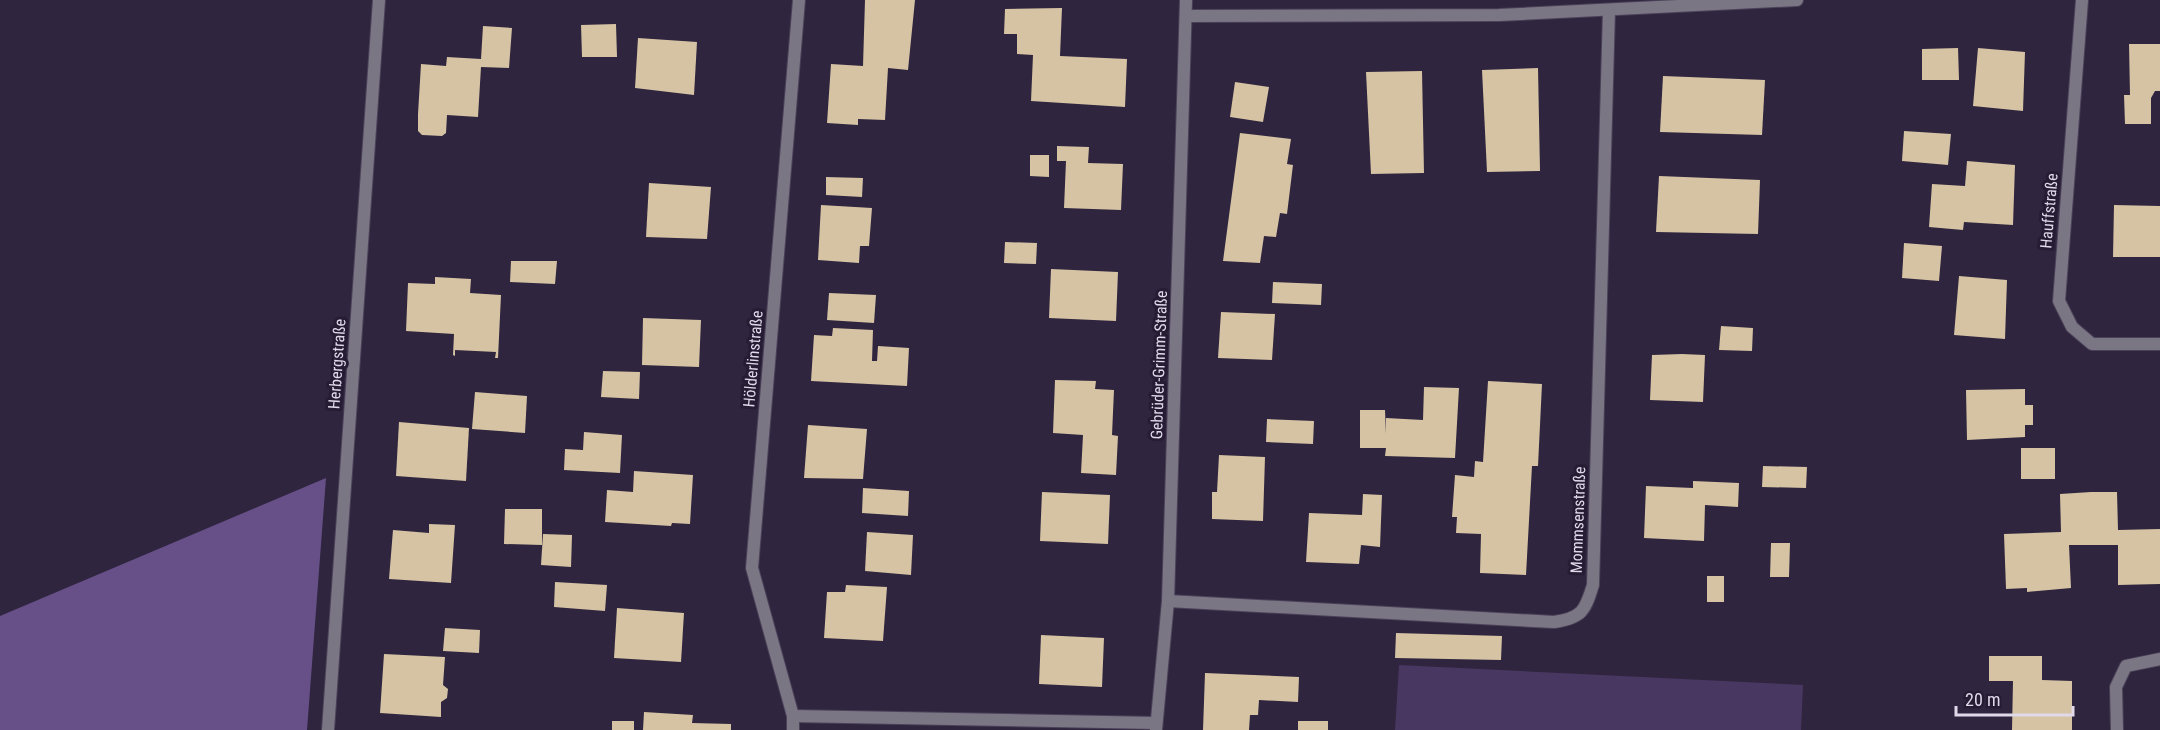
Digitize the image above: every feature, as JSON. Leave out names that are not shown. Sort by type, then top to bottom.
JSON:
[{"type":"street","name":"Herbergstraße","points":[[328,730],[379,0]]},
{"type":"street","name":"Hölderlinstraße","points":[[793,730],[794,716],[752,568],[799,0]]},
{"type":"street","name":"Gebrüder-Grimm-Straße","points":[[1156,727],[1168,601],[1186,0]]},
{"type":"street","points":[[1186,16],[1499,15],[1797,0]]},
{"type":"street","name":"Hauffstraße","points":[[2082,0],[2059,301],[2072,327],[2092,344],[2160,344]]},
{"type":"street","name":"Mommsenstraße","points":[[1168,601],[1554,622],[1572,620],[1586,608],[1593,585],[1609,10]]},
{"type":"street","points":[[2117,730],[2116,687],[2126,666],[2160,659]]},
{"type":"street","points":[[794,716],[1156,727]]},
{"type":"shaded area","points":[[326,478],[307,730],[0,730],[0,616]]},
{"type":"shaded area","points":[[1399,665],[1803,685],[1801,730],[1395,730]]},
{"type":"building","points":[[865,0],[915,0],[908,70],[888,68],[885,120],[858,119],[858,125],[827,123],[831,64],[863,66]]},
{"type":"building","points":[[1062,8],[1060,56],[1127,59],[1125,107],[1031,101],[1033,55],[1017,54],[1017,34],[1004,34],[1005,9]]},
{"type":"building","points":[[616,24],[617,57],[582,57],[581,25]]},
{"type":"building","points":[[483,26],[512,28],[509,68],[481,67],[478,117],[447,115],[446,133],[442,136],[422,135],[418,131],[421,64],[446,66],[447,57],[481,59]]},
{"type":"building","points":[[638,38],[697,42],[694,95],[635,88]]},
{"type":"building","points":[[2129,44],[2160,44],[2160,91],[2155,91],[2151,98],[2151,124],[2125,124],[2124,95],[2130,95]]},
{"type":"building","points":[[1958,48],[1959,80],[1922,80],[1922,49]]},
{"type":"building","points":[[1978,48],[2025,52],[2023,111],[1973,106]]},
{"type":"building","points":[[1538,68],[1540,171],[1487,172],[1482,70]]},
{"type":"building","points":[[1422,71],[1424,173],[1371,174],[1366,72]]},
{"type":"building","points":[[1663,76],[1765,80],[1762,135],[1660,132]]},
{"type":"building","points":[[1235,82],[1269,87],[1263,122],[1230,117]]},
{"type":"building","points":[[1904,131],[1951,134],[1948,165],[1902,161]]},
{"type":"building","points":[[1240,133],[1291,139],[1287,164],[1293,165],[1287,214],[1280,213],[1276,237],[1264,236],[1260,263],[1223,261]]},
{"type":"building","points":[[1057,146],[1089,147],[1088,163],[1123,164],[1121,210],[1064,208],[1066,161],[1057,161]]},
{"type":"building","points":[[1030,155],[1049,155],[1049,177],[1030,176]]},
{"type":"building","points":[[1967,161],[2015,165],[2013,225],[1964,222],[1963,230],[1929,227],[1932,184],[1965,186]]},
{"type":"building","points":[[1659,176],[1760,180],[1758,234],[1656,232]]},
{"type":"building","points":[[826,177],[863,178],[862,197],[826,195]]},
{"type":"building","points":[[649,183],[711,187],[707,239],[646,237]]},
{"type":"building","points":[[821,205],[872,208],[869,246],[860,246],[859,263],[818,260]]},
{"type":"building","points":[[2114,205],[2160,206],[2160,257],[2113,257]]},
{"type":"building","points":[[1005,242],[1037,243],[1036,264],[1004,263]]},
{"type":"building","points":[[1904,243],[1942,246],[1939,281],[1902,278]]},
{"type":"building","points":[[511,261],[557,261],[555,284],[510,282]]},
{"type":"building","points":[[1051,269],[1118,272],[1116,321],[1049,318]]},
{"type":"building","points":[[1959,276],[2007,280],[2005,339],[1954,335]]},
{"type":"building","points":[[435,277],[471,279],[470,293],[501,295],[498,358],[495,358],[496,352],[455,350],[455,356],[453,355],[454,334],[406,331],[408,283],[435,284]]},
{"type":"building","points":[[1273,282],[1322,284],[1321,305],[1272,303]]},
{"type":"building","points":[[829,293],[876,295],[874,323],[827,320]]},
{"type":"building","points":[[1221,312],[1275,314],[1272,360],[1218,358]]},
{"type":"building","points":[[643,318],[701,320],[699,367],[642,365]]},
{"type":"building","points":[[1721,326],[1753,328],[1752,351],[1719,350]]},
{"type":"building","points":[[833,328],[873,330],[872,361],[877,361],[878,346],[909,348],[907,386],[811,381],[814,335],[832,336]]},
{"type":"building","points":[[1652,355],[1705,355],[1703,402],[1650,400]]},
{"type":"building","points":[[603,371],[640,372],[639,399],[601,397]]},
{"type":"building","points":[[1055,380],[1096,381],[1095,389],[1114,390],[1112,435],[1118,436],[1116,475],[1081,473],[1083,435],[1053,433]]},
{"type":"building","points":[[1488,381],[1542,384],[1538,466],[1532,466],[1526,575],[1480,573],[1481,534],[1456,533],[1457,517],[1452,517],[1455,475],[1474,477],[1475,461],[1483,462]]},
{"type":"building","points":[[1424,387],[1459,388],[1455,458],[1385,456],[1386,448],[1360,448],[1360,410],[1385,410],[1386,434],[1386,418],[1423,420]]},
{"type":"building","points":[[2025,389],[2025,405],[2033,405],[2033,425],[2025,425],[2025,437],[1967,440],[1966,390]]},
{"type":"building","points":[[475,392],[527,396],[525,433],[472,429]]},
{"type":"building","points":[[1267,419],[1314,421],[1313,444],[1266,442]]},
{"type":"building","points":[[399,422],[469,428],[466,481],[396,476]]},
{"type":"building","points":[[808,425],[867,429],[863,479],[804,478]]},
{"type":"building","points":[[584,432],[622,435],[620,473],[564,470],[565,449],[583,450]]},
{"type":"building","points":[[2021,448],[2055,448],[2055,479],[2021,479]]},
{"type":"building","points":[[1219,455],[1265,457],[1263,521],[1212,519],[1212,492],[1217,492]]},
{"type":"building","points":[[1763,466],[1807,467],[1806,488],[1762,487]]},
{"type":"building","points":[[634,471],[693,475],[690,524],[672,523],[671,526],[605,522],[607,490],[633,492]]},
{"type":"building","points":[[1693,481],[1739,483],[1738,507],[1705,505],[1704,541],[1644,538],[1646,486],[1693,488]]},
{"type":"building","points":[[863,488],[909,491],[908,516],[862,513]]},
{"type":"building","points":[[1042,492],[1110,495],[1108,544],[1040,541]]},
{"type":"building","points":[[2117,492],[2118,530],[2160,529],[2160,584],[2118,585],[2118,545],[2069,545],[2071,588],[2027,592],[2027,588],[2006,589],[2004,534],[2061,532],[2060,494]]},
{"type":"building","points":[[1363,494],[1382,495],[1380,547],[1361,545],[1359,564],[1306,562],[1309,513],[1362,515]]},
{"type":"building","points":[[505,509],[542,509],[542,545],[504,544]]},
{"type":"building","points":[[429,524],[455,525],[451,583],[389,579],[393,530],[429,533]]},
{"type":"building","points":[[867,532],[913,535],[911,575],[865,571]]},
{"type":"building","points":[[543,534],[572,535],[571,567],[541,565]]},
{"type":"building","points":[[1771,543],[1790,543],[1789,577],[1770,577]]},
{"type":"building","points":[[1707,576],[1724,576],[1724,602],[1707,602]]},
{"type":"building","points":[[555,582],[607,585],[605,611],[554,607]]},
{"type":"building","points":[[846,585],[887,587],[883,641],[824,638],[827,592],[845,592]]},
{"type":"building","points":[[617,608],[684,613],[681,662],[614,658]]},
{"type":"building","points":[[445,628],[480,630],[479,653],[443,651]]},
{"type":"building","points":[[1396,633],[1502,636],[1501,660],[1395,658]]},
{"type":"building","points":[[1041,635],[1104,638],[1102,687],[1039,684]]},
{"type":"building","points":[[384,654],[445,657],[443,685],[448,689],[447,698],[441,702],[441,717],[380,713]]},
{"type":"building","points":[[1989,656],[2042,656],[2042,680],[2072,681],[2072,730],[2012,730],[2013,681],[1989,681]]},
{"type":"building","points":[[1205,673],[1299,677],[1298,702],[1259,700],[1258,715],[1250,715],[1249,730],[1203,730]]},
{"type":"building","points":[[644,712],[693,715],[692,723],[731,724],[731,730],[643,730]]},
{"type":"building","points":[[612,721],[634,721],[634,730],[612,730]]},
{"type":"building","points":[[1298,721],[1328,721],[1328,730],[1298,730]]}]
